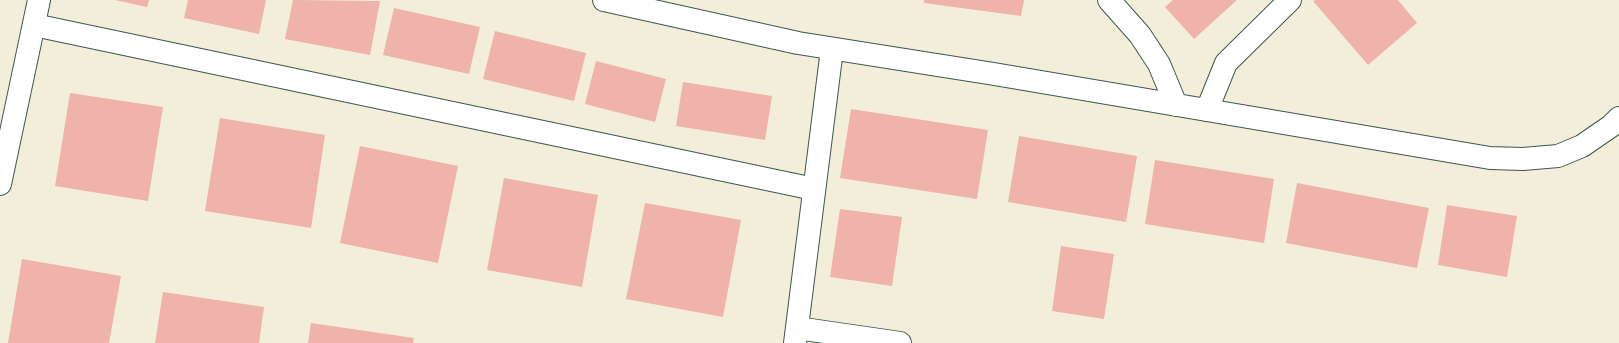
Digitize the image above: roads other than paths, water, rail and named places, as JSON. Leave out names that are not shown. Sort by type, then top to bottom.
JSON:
[{"type":"street","points":[[0,184],[39,0]]},
{"type":"street","points":[[604,0],[682,9],[798,43],[1482,157],[1523,159],[1558,156],[1582,146],[1611,126],[1619,118]]},
{"type":"street","points":[[1109,0],[1140,35],[1159,64],[1176,105]]},
{"type":"street","points":[[1207,110],[1226,63],[1290,0]]},
{"type":"street","points":[[34,25],[814,189]]},
{"type":"street","points":[[832,49],[796,336],[900,343]]}]
